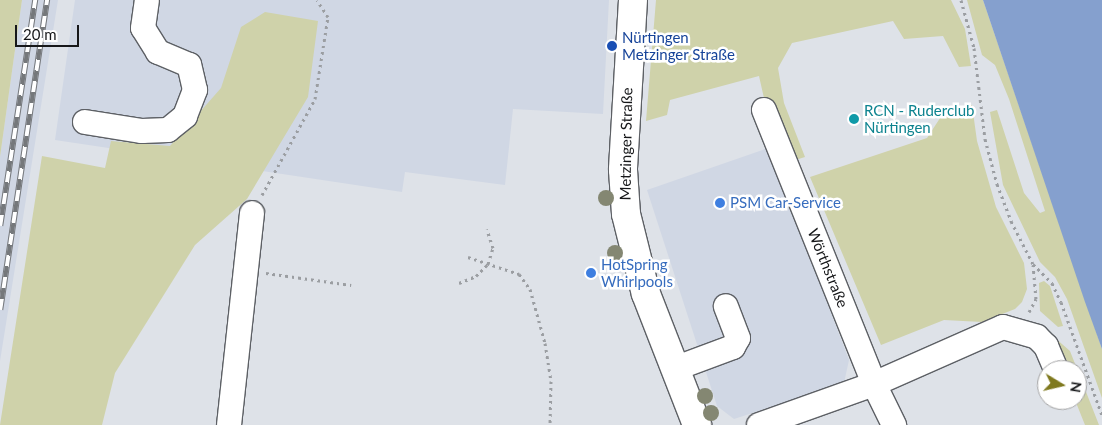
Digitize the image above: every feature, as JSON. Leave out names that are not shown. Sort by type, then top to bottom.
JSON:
[{"type":"main road","name":"Metzinger Straße","points":[[633,0],[623,170],[626,214],[635,259],[674,368],[697,425]]},
{"type":"street","points":[[84,122],[142,131],[168,130],[185,116],[195,90],[188,65],[158,52],[143,28],[147,0]]},
{"type":"street","name":"Wörthstraße","points":[[764,110],[874,384],[894,425]]},
{"type":"street","points":[[230,417],[252,213]]},
{"type":"street","points":[[674,368],[733,347],[738,338],[726,306]]},
{"type":"street","points":[[759,425],[874,384],[1003,327],[1037,337],[1046,346],[1052,360]]},
{"type":"path","points":[[252,213],[315,99],[328,17],[317,0]]},
{"type":"path","points":[[961,0],[974,48],[984,130],[997,184],[1011,221],[1033,264],[1052,283],[1062,302],[1102,415]]},
{"type":"path","points":[[459,283],[476,276],[488,264],[493,248],[487,229]]},
{"type":"path","points":[[468,257],[519,274],[530,289],[545,343],[551,381],[550,425]]},
{"type":"path","points":[[1003,327],[1029,313],[1036,298],[1033,264]]},
{"type":"path","points":[[246,270],[351,285]]},
{"type":"shaded area","points":[[22,0],[58,0],[0,361],[0,157]]},
{"type":"shaded area","points":[[75,0],[609,0],[603,114],[513,109],[505,185],[405,172],[402,192],[55,140]]},
{"type":"shaded area","points":[[768,148],[849,360],[844,383],[734,419],[717,406],[647,190]]},
{"type":"green space","points":[[0,0],[22,0],[0,157]]},
{"type":"green space","points":[[656,0],[951,0],[965,29],[971,66],[959,67],[943,36],[904,39],[893,21],[792,43],[778,68],[784,103],[805,157],[789,162],[766,107],[759,76],[670,100],[667,115],[646,121]]},
{"type":"green space","points":[[967,0],[983,0],[1102,349],[1102,398],[1067,299],[1055,277],[1040,262],[1003,185],[990,112],[997,110],[1024,193],[1040,213],[1045,211],[1009,99],[995,65],[982,55]]},
{"type":"green space","points":[[265,12],[318,21],[308,97],[247,199],[195,245],[115,373],[102,425],[0,425],[42,156],[105,168],[111,141],[170,146],[221,88],[241,27]]},
{"type":"green space","points":[[972,105],[977,141],[996,207],[1024,263],[1027,289],[1022,302],[1015,309],[982,322],[944,320],[881,345],[810,177],[927,138],[946,109]]},
{"type":"green space","points":[[1044,281],[1050,286],[1063,326],[1058,327],[1040,311],[1039,283]]},
{"type":"green space","points":[[1023,323],[1039,324],[1070,351],[1074,360],[1055,360]]},
{"type":"green space","points":[[1087,394],[1099,425],[1085,425],[1079,410],[1087,410]]},
{"type":"water","points":[[983,0],[1102,0],[1102,349],[1085,302]]},
{"type":"railway","points":[[0,226],[35,0]]},
{"type":"railway","points":[[0,310],[47,0]]},
{"type":"place","name":"Nürtingen Metzinger Straße","points":[[612,46]]},
{"type":"place","name":"RCN - Ruderclub Nürtingen","points":[[854,119]]},
{"type":"place","name":"PSM Car-Service","points":[[720,203]]},
{"type":"place","name":"HotSpring Whirlpools","points":[[591,273]]}]
